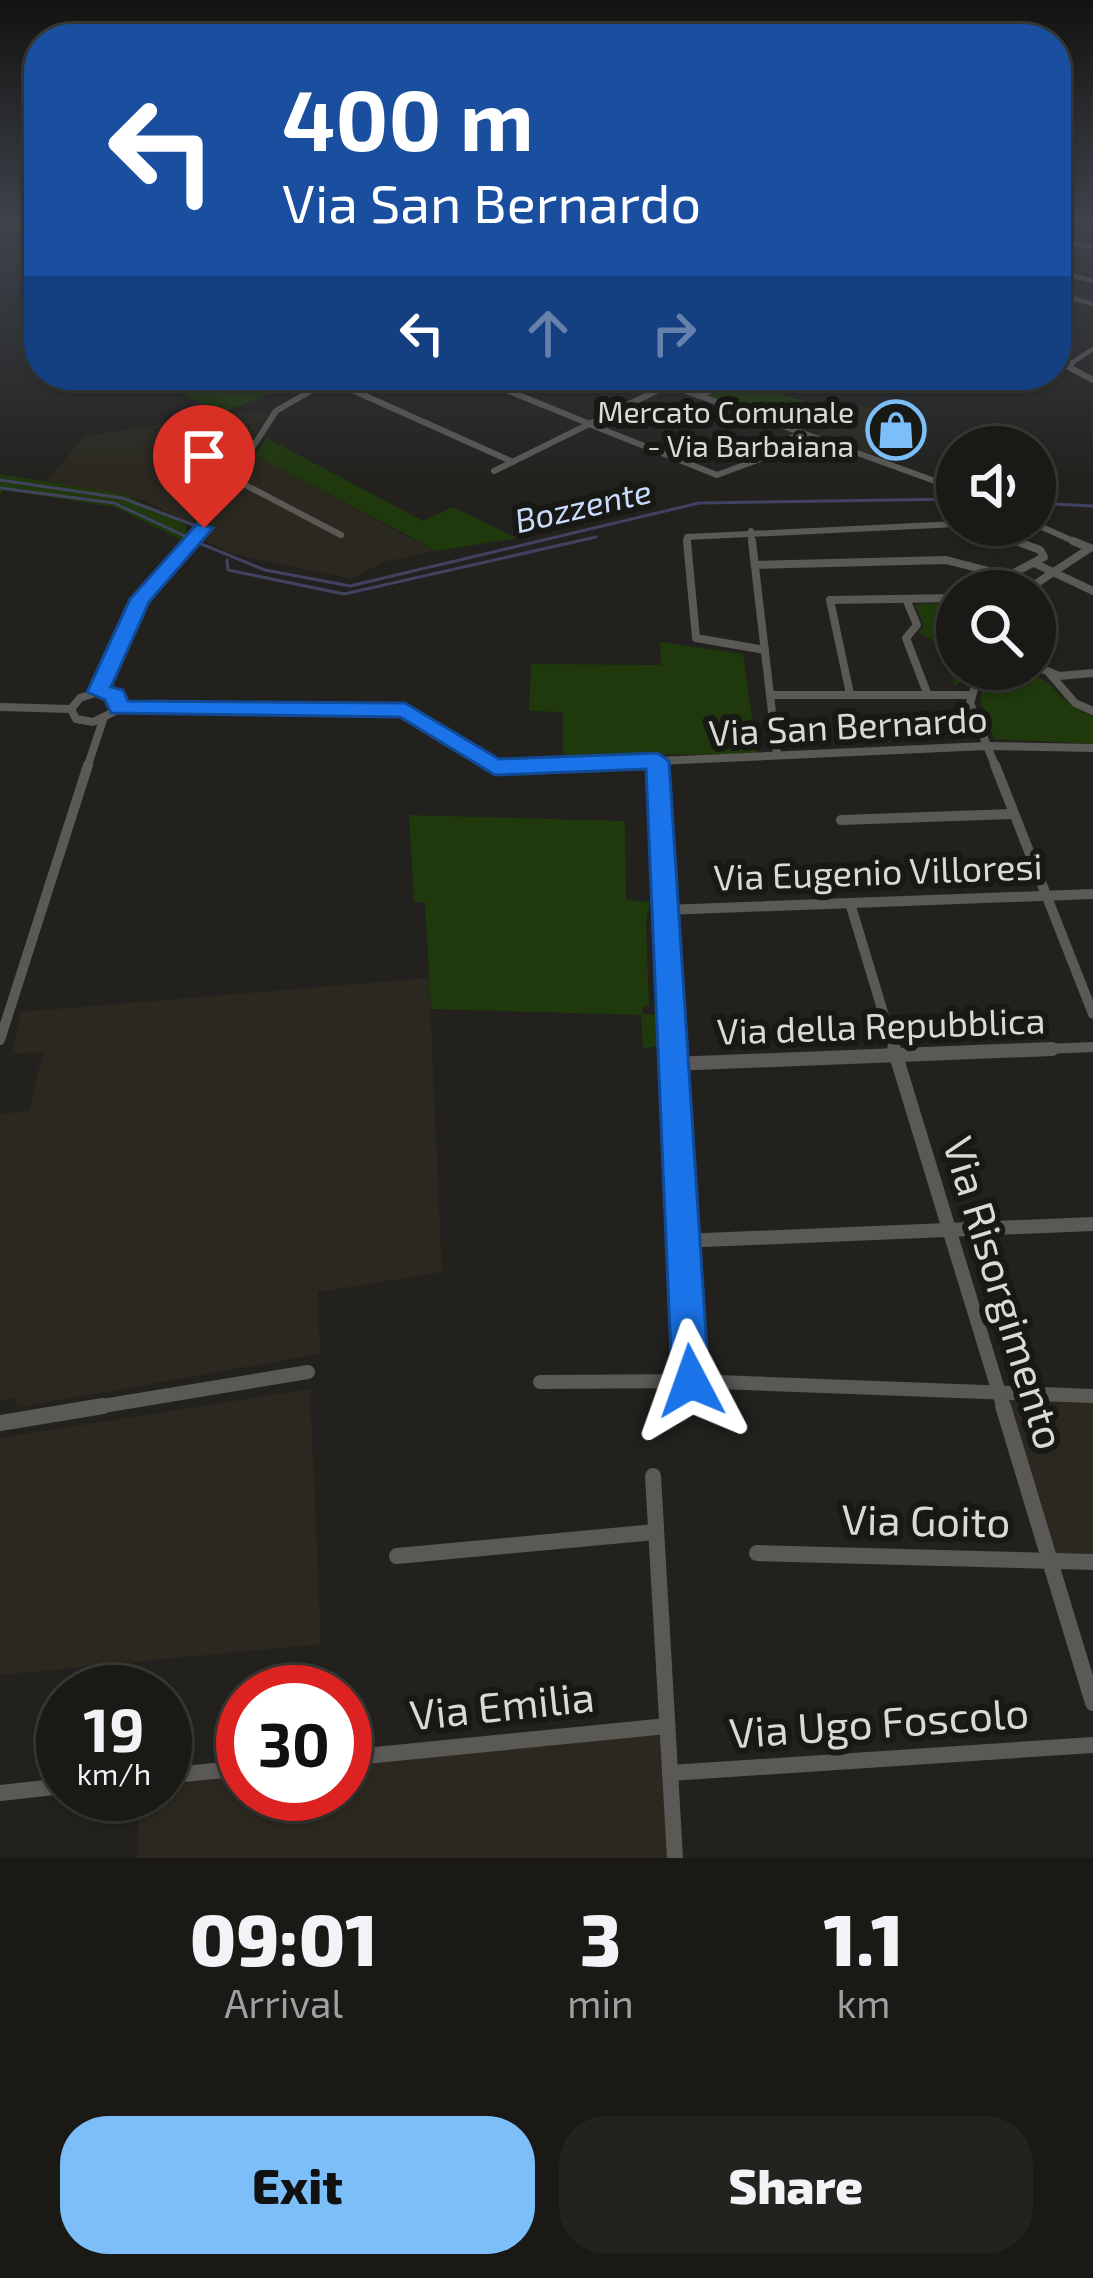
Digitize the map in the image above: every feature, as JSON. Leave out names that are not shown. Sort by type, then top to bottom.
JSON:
[{"type":"street","points":[[98,692],[140,599],[204,528],[276,412],[312,390]]},
{"type":"street","points":[[361,390],[513,462]]},
{"type":"street","points":[[506,390],[717,476],[763,458],[800,433]]},
{"type":"street","points":[[494,472],[658,390]]},
{"type":"street","points":[[682,390],[936,482]]},
{"type":"street","points":[[699,396],[712,390]]},
{"type":"street","points":[[233,479],[340,535]]},
{"type":"street","points":[[765,650],[695,636],[686,539],[751,531],[936,525]]},
{"type":"street","points":[[751,531],[777,755]]},
{"type":"street","points":[[1056,533],[1092,549]]},
{"type":"street","points":[[755,565],[946,560],[1008,576],[1044,557],[1029,546]]},
{"type":"street","points":[[1056,571],[1092,549]]},
{"type":"street","points":[[1034,563],[1050,570]]},
{"type":"street","points":[[1056,573],[1093,591]]},
{"type":"street","points":[[850,694],[830,604],[835,598],[936,598]]},
{"type":"street","points":[[905,599],[917,625],[906,638],[927,693]]},
{"type":"street","points":[[1056,674],[1093,673]]},
{"type":"street","points":[[1056,680],[1089,710]]},
{"type":"street","points":[[972,690],[986,746],[1093,1014]]},
{"type":"street","points":[[0,1040],[103,720],[119,708],[115,694],[98,692],[80,698],[71,709]]},
{"type":"street","points":[[770,695],[970,695]]},
{"type":"street","points":[[0,707],[71,709]]},
{"type":"street","name":"Via San Bernardo","points":[[119,708],[405,710],[495,767],[986,746],[1093,748]]},
{"type":"street","points":[[71,709],[76,719],[103,720]]},
{"type":"street","points":[[658,761],[691,1381]]},
{"type":"street","points":[[842,820],[1012,814]]},
{"type":"street","name":"Via Eugenio Villoresi","points":[[665,910],[1093,894]]},
{"type":"street","name":"Via Risorgimento","points":[[850,903],[1093,1703]]},
{"type":"street","name":"Via della Repubblica","points":[[672,1064],[1093,1047]]},
{"type":"street","points":[[681,1241],[950,1233],[1093,1223]]},
{"type":"street","points":[[0,1423],[308,1372]]},
{"type":"street","points":[[540,1382],[691,1381],[1093,1396]]},
{"type":"street","points":[[653,1476],[675,1858]]},
{"type":"street","points":[[397,1556],[656,1532]]},
{"type":"street","name":"Via Goito","points":[[757,1553],[1093,1562]]},
{"type":"street","name":"Via Emilia","points":[[372,1755],[667,1726]]},
{"type":"street","name":"Via Ugo Foscolo","points":[[670,1773],[1093,1745]]},
{"type":"street","points":[[0,1793],[36,1789]]},
{"type":"shaded area","name":"Mercato Comunale - Via Barbaiana","points":[[862,405],[922,425],[878,456],[816,434]]},
{"type":"shaded area","points":[[243,412],[268,413],[202,525],[186,523],[146,501],[47,481],[84,436]]},
{"type":"shaded area","points":[[252,453],[437,551],[383,562],[352,579],[233,554],[198,538]]},
{"type":"shaded area","points":[[429,978],[442,1272],[318,1292],[320,1354],[15,1408],[16,1398],[0,1400],[0,1114],[29,1111],[43,1052],[12,1054],[21,1012]]},
{"type":"shaded area","points":[[310,1389],[321,1644],[104,1665],[36,1665],[36,1672],[0,1675],[0,1438]]},
{"type":"shaded area","points":[[1008,1399],[1093,1401],[1093,1555],[1055,1554]]},
{"type":"shaded area","points":[[666,1727],[673,1858],[137,1858],[139,1821],[192,1821],[192,1775],[216,1773],[216,1821],[372,1821],[372,1757]]},
{"type":"green space","points":[[210,390],[278,390],[223,413],[182,394]]},
{"type":"green space","points":[[720,390],[772,390],[816,406],[787,424],[708,396]]},
{"type":"green space","points":[[267,438],[423,521],[453,507],[517,538],[437,551],[255,455]]},
{"type":"green space","points":[[0,474],[122,494],[186,523],[185,542],[114,507],[4,490],[0,495]]},
{"type":"green space","points":[[936,603],[936,642],[918,632],[924,626],[915,605]]},
{"type":"green space","points":[[660,642],[743,654],[757,754],[563,755],[563,712],[529,711],[531,664],[661,665]]},
{"type":"green space","points":[[983,690],[1054,690],[1093,716],[1093,744],[994,739],[980,698]]},
{"type":"green space","points":[[409,815],[625,821],[626,900],[650,902],[646,920],[649,1005],[642,1008],[642,1014],[661,1015],[661,1045],[643,1049],[641,1015],[431,1009],[425,903],[414,902]]},
{"type":"waterway","points":[[0,480],[122,498],[196,526]]},
{"type":"waterway","name":"Bozzente","points":[[0,488],[114,503],[187,537]]},
{"type":"waterway","name":"Bozzente","points":[[199,543],[265,570],[350,586],[699,503],[936,499]]},
{"type":"waterway","name":"Bozzente","points":[[1056,504],[1093,506]]},
{"type":"waterway","name":"Bozzente","points":[[227,560],[228,570],[344,594],[596,537]]},
{"type":"place","name":"Mercato Comunale - Via Barbaiana","points":[[896,430]]},
{"type":"route","points":[[204,528],[140,599],[129,621],[98,692],[115,694],[119,708],[405,710],[495,767],[658,761],[691,1381]]}]
